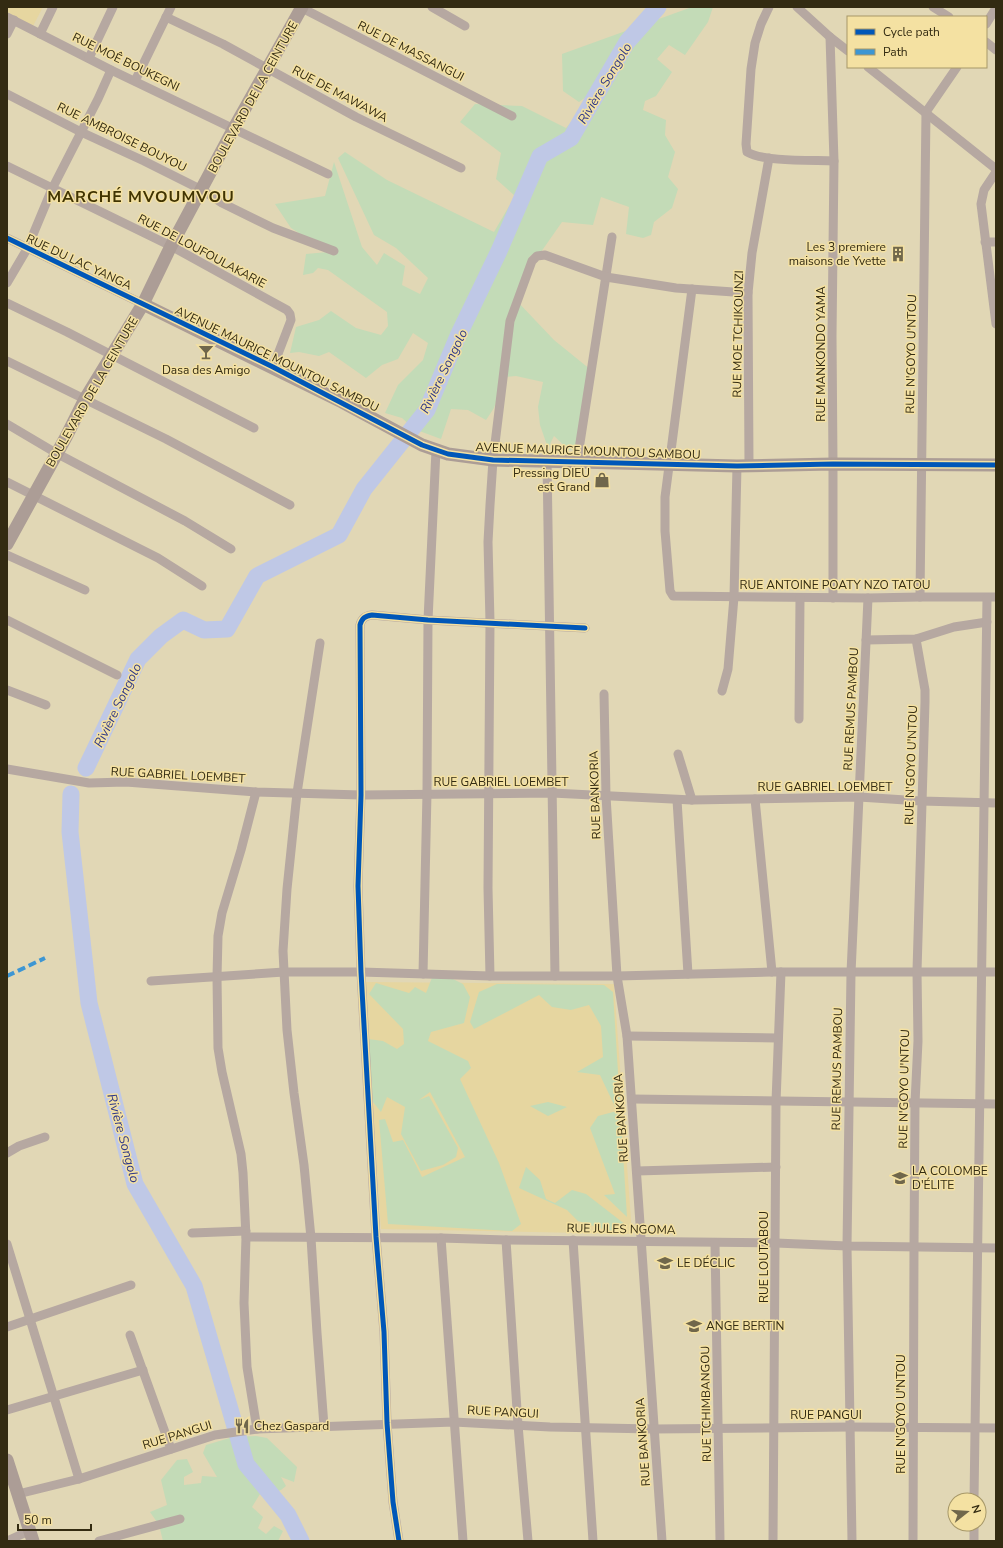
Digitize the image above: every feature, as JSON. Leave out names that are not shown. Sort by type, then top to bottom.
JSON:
[{"type":"street","points":[[40,34],[53,7]]},
{"type":"street","points":[[89,58],[113,7]]},
{"type":"street","points":[[135,81],[171,7]]},
{"type":"street","name":"BOULEVARD DE LA CEINTURE","points":[[7,544],[85,399],[143,304],[171,246],[301,7]]},
{"type":"street","name":"RUE DE MASSANGUI","points":[[301,7],[512,116]]},
{"type":"street","points":[[432,7],[465,26]]},
{"type":"street","points":[[769,7],[761,24],[755,43],[751,69],[746,144],[747,152],[752,155],[769,158],[834,161]]},
{"type":"street","points":[[797,7],[847,50]]},
{"type":"street","points":[[933,7],[947,16]]},
{"type":"street","points":[[987,22],[996,8]]},
{"type":"street","name":"RUE DE MAWAWA","points":[[166,17],[223,44],[356,117],[460,168]]},
{"type":"street","points":[[7,34],[11,18]]},
{"type":"street","name":"RUE MOÊ BOUKEGNI","points":[[11,18],[111,70],[328,174]]},
{"type":"street","name":"RUE MANKONDO YAMA","points":[[830,37],[834,161],[832,388],[834,464],[833,598]]},
{"type":"street","points":[[987,43],[996,50]]},
{"type":"street","points":[[869,68],[926,112],[996,170],[984,190],[981,204],[985,242],[995,303],[996,324]]},
{"type":"street","points":[[926,112],[956,68]]},
{"type":"street","points":[[7,284],[27,249],[52,189],[82,132],[111,70]]},
{"type":"street","name":"RUE AMBROISE BOUYOU","points":[[7,94],[202,190],[222,203],[273,228],[334,251]]},
{"type":"street","name":"RUE N'GOYO U'NTOU","points":[[920,597],[926,112]]},
{"type":"street","name":"RUE MOE TCHIKOUNZI","points":[[722,691],[728,669],[743,465],[748,293],[752,253],[769,158]]},
{"type":"street","name":"RUE DE LOUFOULAKARIE","points":[[7,166],[171,246],[287,310],[290,314],[291,320],[273,367]]},
{"type":"street","points":[[577,462],[612,236]]},
{"type":"street","name":"RUE DU LAC YANGA","points":[[7,238],[143,304]]},
{"type":"street","points":[[985,242],[996,242]]},
{"type":"street","points":[[490,976],[488,888],[490,622],[488,542],[493,460],[510,321],[532,261],[538,256],[545,255],[606,277],[676,288],[748,293]]},
{"type":"street","points":[[670,464],[692,289]]},
{"type":"street","points":[[7,303],[67,332],[254,428]]},
{"type":"street","name":"AVENUE MAURICE MOUNTOU SAMBOU","points":[[143,304],[273,367],[387,425],[422,445],[448,454],[493,460],[670,464],[996,465]]},
{"type":"street","points":[[7,361],[166,439],[290,505]]},
{"type":"street","points":[[7,424],[56,453],[185,521],[231,549]]},
{"type":"street","points":[[423,974],[427,794],[428,620],[436,450]]},
{"type":"street","points":[[547,461],[548,625],[555,976]]},
{"type":"street","name":"RUE ANTOINE POATY NZO TATOU","points":[[670,464],[666,490],[665,531],[670,591],[673,596],[734,598],[991,597]]},
{"type":"street","points":[[7,482],[158,558],[202,586]]},
{"type":"street","points":[[7,555],[85,590]]},
{"type":"street","points":[[974,1492],[986,622],[991,597]]},
{"type":"street","points":[[799,719],[800,598]]},
{"type":"street","name":"RUE REMUS PAMBOU","points":[[852,1541],[847,1246],[851,973],[868,598]]},
{"type":"street","points":[[399,1541],[393,1502],[387,1423],[384,1332],[376,1237],[361,972],[358,886],[361,795],[360,625],[366,616],[372,615],[428,620],[585,628]]},
{"type":"street","points":[[7,620],[117,675]]},
{"type":"street","points":[[866,640],[916,639],[954,628],[986,622]]},
{"type":"street","name":"RUE N'GOYO U'NTOU","points":[[913,1541],[915,1103],[918,1042],[917,971],[921,801],[925,702],[925,690],[916,639]]},
{"type":"street","points":[[320,643],[297,793],[287,889],[283,951],[287,1030],[312,1238],[316,1333],[324,1426]]},
{"type":"street","points":[[7,690],[46,706]]},
{"type":"street","name":"RUE BANKORIA","points":[[604,694],[606,796],[617,976],[627,1036],[662,1541]]},
{"type":"street","points":[[678,754],[692,800]]},
{"type":"street","name":"RUE GABRIEL LOEMBET","points":[[7,769],[89,783],[126,782],[256,792],[361,795],[552,794],[677,800],[859,797],[996,804]]},
{"type":"street","points":[[256,792],[241,850],[222,913],[218,936],[216,977],[218,1048],[241,1154],[246,1234],[244,1303],[247,1367],[257,1429]]},
{"type":"street","name":"RUE LOUTABOU","points":[[755,799],[776,972],[778,1038],[776,1102],[773,1541]]},
{"type":"street","points":[[677,800],[688,974]]},
{"type":"street","points":[[151,981],[284,972],[361,972],[490,976],[617,976],[776,972],[996,972]]},
{"type":"street","points":[[627,1036],[778,1038]]},
{"type":"street","points":[[632,1099],[996,1104]]},
{"type":"street","points":[[7,1152],[45,1137]]},
{"type":"street","points":[[637,1171],[776,1167]]},
{"type":"street","name":"RUE JULES NGOMA","points":[[192,1233],[246,1234],[312,1238],[376,1237],[996,1248]]},
{"type":"street","points":[[441,1238],[463,1541]]},
{"type":"street","points":[[506,1240],[518,1425],[528,1541]]},
{"type":"street","points":[[573,1240],[593,1541]]},
{"type":"street","name":"RUE TCHIMBANGOU","points":[[715,1243],[720,1541]]},
{"type":"street","points":[[7,1244],[79,1479]]},
{"type":"street","points":[[7,1327],[29,1318],[131,1284]]},
{"type":"street","points":[[130,1335],[171,1449]]},
{"type":"street","points":[[7,1410],[142,1370]]},
{"type":"street","name":"RUE PANGUI","points":[[18,1494],[79,1479],[228,1432],[257,1429],[387,1423],[454,1422],[654,1429],[850,1427],[996,1428]]},
{"type":"street","points":[[7,1541],[31,1536],[8,1466]]},
{"type":"street","points":[[99,1541],[180,1519]]},
{"type":"shaded area","points":[[7,7],[43,7],[33,26],[7,12]]},
{"type":"shaded area","points":[[364,982],[614,984],[632,1234],[381,1229]]},
{"type":"green space","points":[[692,7],[713,7],[708,22],[685,55],[669,45],[657,59],[672,72],[656,96],[645,101],[643,110],[666,120],[665,135],[675,152],[668,177],[678,189],[672,208],[654,222],[651,235],[643,238],[626,234],[629,207],[601,197],[593,225],[562,222],[541,252],[530,256],[515,299],[554,340],[591,370],[580,448],[569,450],[554,436],[548,448],[540,425],[538,407],[543,382],[516,376],[505,377],[494,408],[486,420],[468,410],[451,409],[441,439],[414,429],[402,418],[385,413],[398,385],[423,360],[428,343],[413,333],[398,359],[382,365],[366,378],[329,352],[319,356],[299,352],[290,353],[296,327],[319,320],[331,311],[356,328],[381,335],[388,326],[387,312],[328,270],[318,268],[313,273],[303,275],[306,254],[328,252],[291,228],[275,204],[325,196],[334,162],[362,247],[377,265],[384,253],[405,266],[402,285],[420,294],[428,278],[396,248],[374,235],[338,158],[345,152],[387,180],[494,232],[515,196],[496,179],[501,153],[460,122],[475,104],[522,106],[566,128],[581,110],[586,97],[579,102],[563,91],[562,54]]},
{"type":"green space","points":[[435,970],[463,984],[470,997],[464,1023],[431,1032],[428,1041],[468,1061],[471,1068],[460,1079],[499,1163],[521,1224],[512,1231],[388,1224],[379,1120],[385,1119],[393,1142],[403,1140],[422,1177],[465,1157],[430,1092],[419,1100],[429,1096],[458,1148],[456,1157],[443,1165],[421,1171],[401,1134],[405,1107],[387,1097],[381,1112],[373,1102],[368,1039],[383,1041],[397,1049],[404,1044],[403,1029],[369,994],[376,983],[409,993],[415,987],[426,993]]},
{"type":"green space","points":[[497,984],[604,985],[613,992],[627,1217],[604,1195],[615,1194],[590,1128],[598,1116],[617,1111],[600,1075],[577,1072],[603,1057],[601,1026],[589,1005],[571,1010],[552,1007],[539,995],[474,1029],[470,1022],[479,992]]},
{"type":"green space","points":[[548,1102],[567,1107],[548,1116],[530,1106]]},
{"type":"green space","points":[[526,1167],[540,1180],[546,1199],[555,1203],[572,1190],[586,1194],[626,1225],[619,1234],[578,1221],[567,1210],[519,1188]]},
{"type":"green space","points":[[256,1436],[267,1438],[297,1467],[294,1482],[281,1477],[286,1486],[281,1490],[270,1494],[275,1501],[273,1505],[260,1494],[252,1507],[263,1517],[258,1528],[266,1534],[274,1526],[283,1531],[278,1541],[163,1541],[159,1525],[150,1512],[167,1505],[161,1480],[177,1460],[187,1459],[193,1472],[184,1477],[184,1485],[201,1483],[202,1476],[217,1477],[203,1453],[206,1445],[233,1437]]},
{"type":"waterway","name":"Rivière Songolo","points":[[86,768],[138,659],[161,636],[183,620],[204,630],[227,629],[257,576],[339,535],[364,489],[427,410],[458,336],[499,251],[540,156],[571,138],[627,42],[658,7]]},
{"type":"waterway","name":"Rivière Songolo","points":[[71,794],[70,832],[89,1003],[135,1184],[194,1286],[246,1464],[288,1515],[301,1541]]},
{"type":"marked path","points":[[7,976],[45,958]]},
{"type":"cycle path","points":[[7,238],[273,367],[422,445],[448,454],[493,460],[737,466],[833,464],[996,465]]},
{"type":"cycle path","points":[[399,1541],[393,1502],[387,1423],[384,1332],[376,1237],[361,972],[358,886],[361,795],[360,625],[364,618],[372,615],[428,620],[585,628]]},
{"type":"place","name":"Les 3 premiere maisons de Yvette","points":[[898,254]]},
{"type":"place","name":"Dasa des Amigo","points":[[206,352]]},
{"type":"place","name":"Pressing DIEU est Grand","points":[[602,480]]},
{"type":"place","name":"LA COLOMBE D'ÉLITE","points":[[900,1178]]},
{"type":"place","name":"LE DÉCLIC","points":[[665,1263]]},
{"type":"place","name":"ANGE BERTIN","points":[[694,1326]]},
{"type":"place","name":"Chez Gaspard","points":[[242,1426]]},
{"type":"district","name":"MARCHÉ MVOUMVOU","points":[[141,196]]}]
